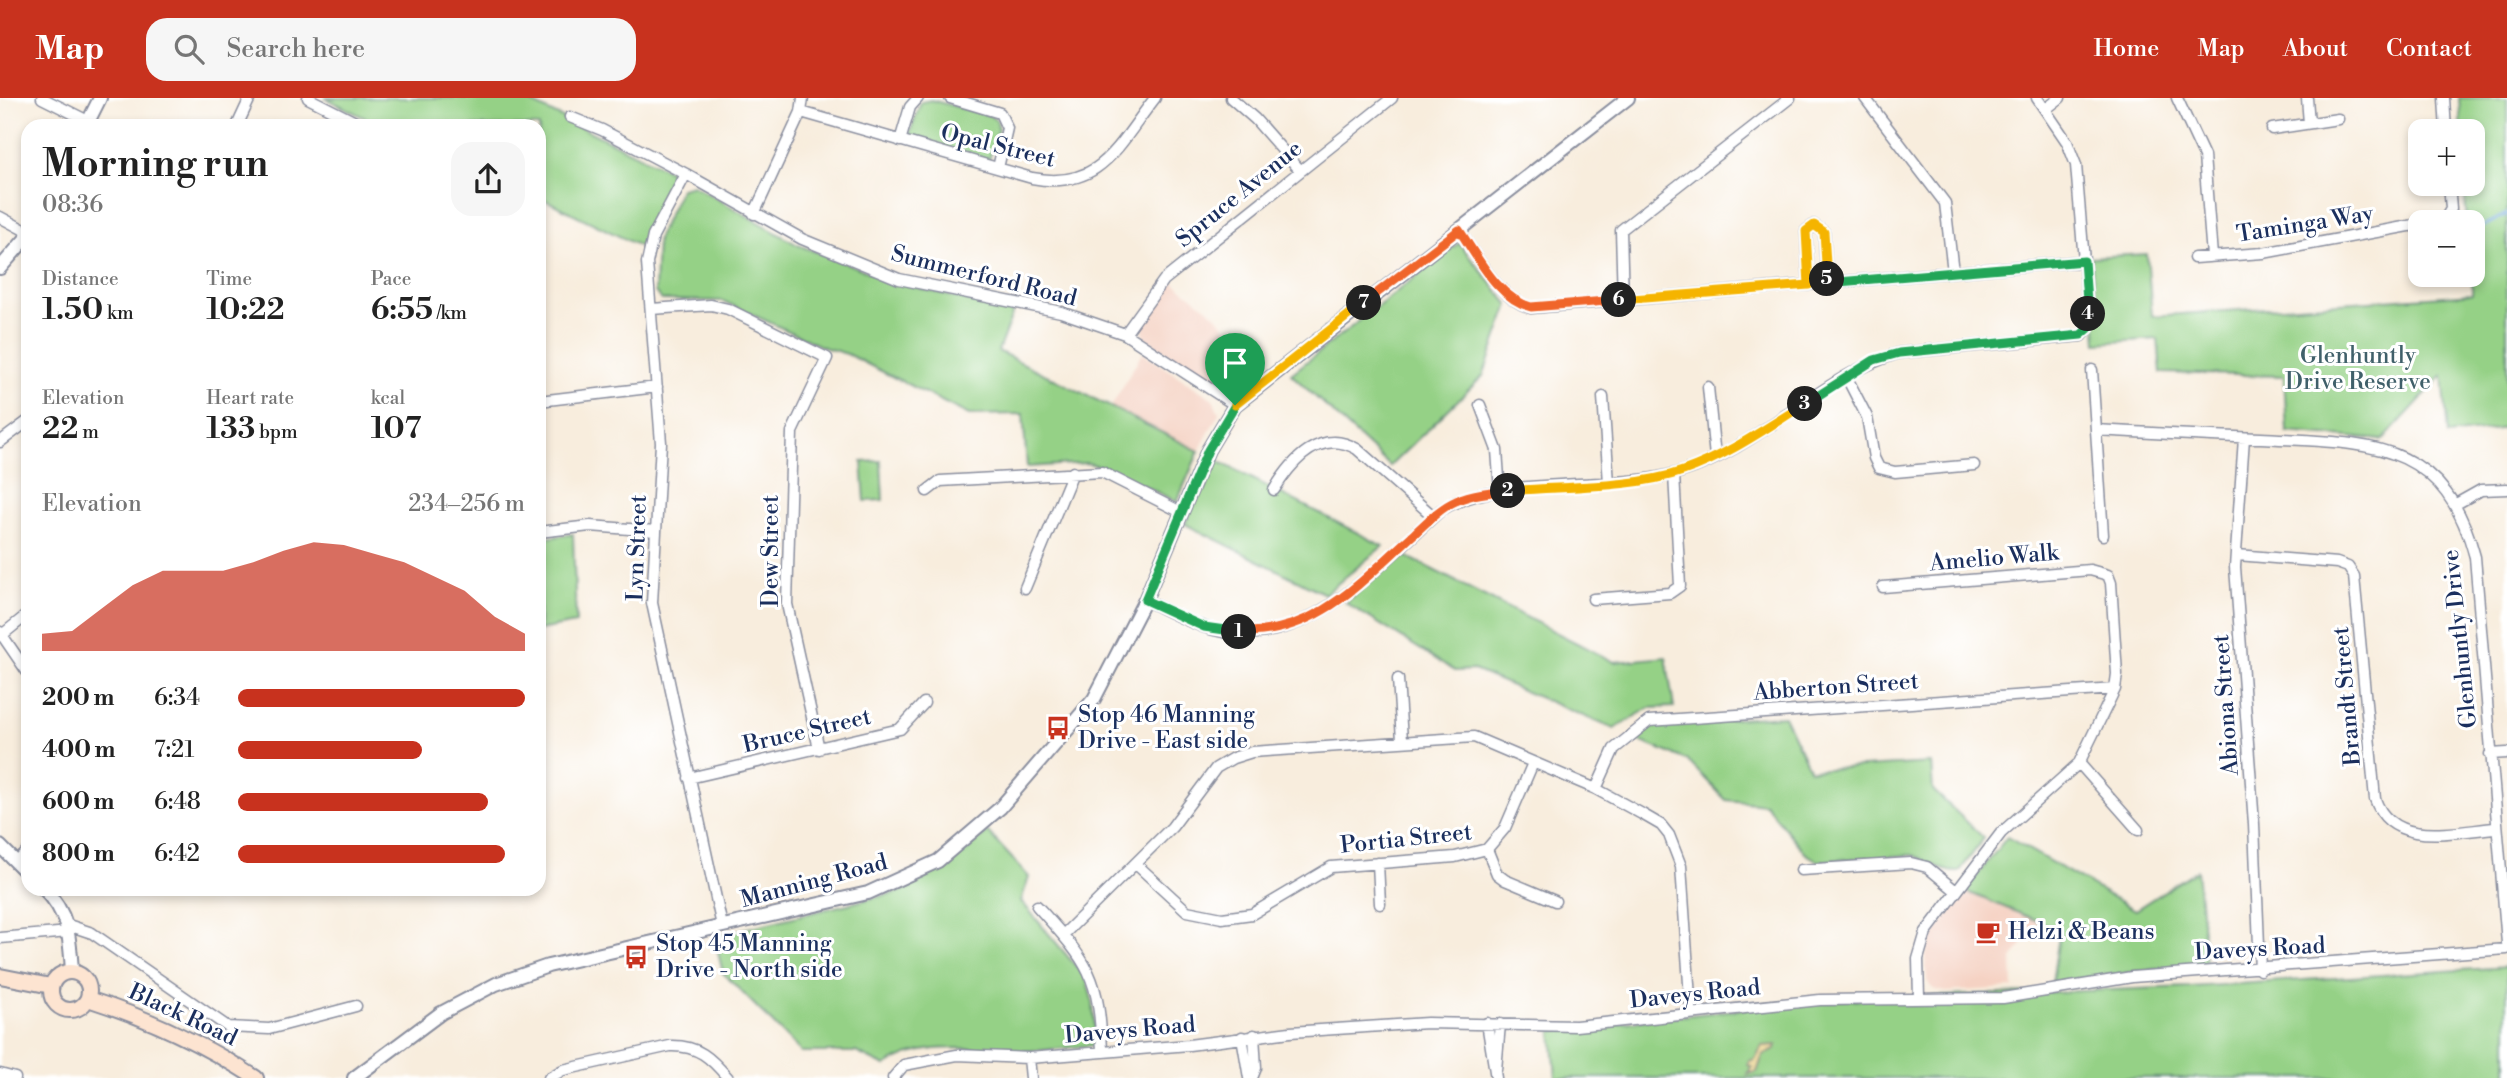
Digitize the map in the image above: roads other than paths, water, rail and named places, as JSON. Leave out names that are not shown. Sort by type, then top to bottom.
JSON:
[{"type":"main road","points":[[72,972],[80,975],[89,986],[88,999],[82,1007],[70,1011],[60,1008],[52,999],[51,986],[62,974],[72,972]]},
{"type":"main road","points":[[0,976],[51,986]]},
{"type":"main road","name":"Black Road","points":[[88,999],[140,1015],[212,1049],[256,1078]]},
{"type":"street","points":[[42,98],[78,119]]},
{"type":"street","points":[[90,119],[100,98]]},
{"type":"street","points":[[240,119],[250,98]]},
{"type":"street","points":[[308,98],[349,119]]},
{"type":"street","points":[[754,214],[801,112],[803,98]]},
{"type":"street","points":[[900,141],[910,107],[918,98]]},
{"type":"street","points":[[950,98],[1000,113],[1007,128],[998,168]]},
{"type":"street","name":"Opal Street","points":[[801,112],[1052,181],[1080,178],[1102,164],[1155,98]]},
{"type":"street","points":[[1231,98],[1255,119],[1299,169]]},
{"type":"street","name":"Spruce Avenue","points":[[1125,334],[1164,280],[1299,169],[1392,98]]},
{"type":"street","name":"Manning Road","points":[[354,1078],[441,1013],[496,984],[548,966],[868,893],[938,862],[1000,808],[1094,699],[1145,600],[1208,450],[1235,405],[1628,98]]},
{"type":"street","points":[[1623,300],[1620,230],[1790,98]]},
{"type":"street","points":[[1865,98],[1945,204],[1953,272]]},
{"type":"street","points":[[1145,600],[1204,627],[1223,631],[1263,632],[1292,627],[1317,616],[1341,598],[1433,516],[1456,500],[1500,492],[1609,483],[1674,474],[1715,457],[1874,360],[1899,353],[2081,335],[2086,332],[2089,321],[2076,165],[2067,142],[2037,98]]},
{"type":"street","points":[[2046,109],[2060,98]]},
{"type":"street","points":[[2177,98],[2204,156],[2212,256]]},
{"type":"street","points":[[2307,98],[2309,123]]},
{"type":"street","points":[[2444,98],[2445,119]]},
{"type":"street","name":"Summerford Road","points":[[570,117],[602,130],[686,174],[802,239],[899,279],[1061,312],[1125,334],[1235,405]]},
{"type":"street","points":[[2272,129],[2338,119]]},
{"type":"street","name":"Lyn Street","points":[[686,174],[653,236],[647,263],[661,443],[652,603],[722,926]]},
{"type":"street","points":[[0,217],[21,230]]},
{"type":"street","points":[[1809,285],[1806,231],[1814,225],[1824,232],[1827,283]]},
{"type":"street","name":"Taminga Way","points":[[2194,258],[2263,253],[2408,226]]},
{"type":"street","points":[[1459,230],[1501,289],[1521,305],[1531,307],[2084,261]]},
{"type":"street","points":[[0,268],[21,242]]},
{"type":"street","name":"Dew Street","points":[[651,309],[711,305],[728,309],[827,358],[792,432],[787,604],[819,748]]},
{"type":"street","points":[[2092,370],[2103,535]]},
{"type":"street","points":[[1847,378],[1867,417],[1874,458],[1880,468],[1895,472],[1974,465]]},
{"type":"street","points":[[546,400],[657,387]]},
{"type":"street","points":[[1708,387],[1715,457]]},
{"type":"street","points":[[1603,397],[1609,483]]},
{"type":"street","points":[[1479,405],[1497,450],[1500,492]]},
{"type":"street","points":[[0,442],[21,426]]},
{"type":"street","name":"Glenhuntly Drive","points":[[2096,430],[2379,447],[2423,471],[2456,504],[2475,557],[2507,943]]},
{"type":"street","name":"Abiona Street","points":[[2244,438],[2235,568],[2254,824],[2260,970]]},
{"type":"street","points":[[1274,490],[1290,463],[1308,449],[1342,442],[1357,449],[1433,516]]},
{"type":"street","points":[[1024,588],[1073,472]]},
{"type":"street","points":[[927,491],[940,481],[1102,472],[1181,512]]},
{"type":"street","points":[[1593,599],[1670,593],[1680,586],[1674,474]]},
{"type":"street","points":[[2456,504],[2481,491],[2507,489]]},
{"type":"street","points":[[546,531],[590,526],[656,531]]},
{"type":"street","name":"Brandt Street","points":[[2236,555],[2337,563],[2348,567],[2354,576],[2375,799],[2385,820],[2406,831],[2423,833],[2496,828]]},
{"type":"street","name":"Amelio Walk","points":[[1883,587],[2090,570],[2108,575],[2111,583],[2118,674],[2115,689]]},
{"type":"street","points":[[21,619],[1,634],[21,663]]},
{"type":"street","points":[[1398,679],[1402,740]]},
{"type":"street","points":[[1919,998],[1918,959],[1921,943],[2001,832],[2079,763],[2115,689]]},
{"type":"street","name":"Abberton Street","points":[[1596,789],[1614,749],[1649,720],[2115,689]]},
{"type":"street","name":"Bruce Street","points":[[689,778],[900,729],[925,703]]},
{"type":"street","points":[[1063,935],[1137,865],[1172,827],[1205,780],[1233,758],[1252,752],[1474,737],[1596,789],[1661,825],[1678,852],[1691,1013]]},
{"type":"street","points":[[2490,754],[2507,753]]},
{"type":"street","name":"Portia Street","points":[[1137,865],[1187,911],[1222,918],[1252,914],[1331,867],[1455,857],[1487,849],[1505,828],[1533,763]]},
{"type":"street","points":[[2079,763],[2138,830]]},
{"type":"street","points":[[0,846],[21,867]]},
{"type":"street","points":[[1487,849],[1497,874],[1504,880],[1555,901]]},
{"type":"street","points":[[16,862],[21,857]]},
{"type":"street","points":[[1378,863],[1380,904]]},
{"type":"street","points":[[1801,870],[1911,863],[1927,867],[1956,891]]},
{"type":"street","points":[[51,896],[58,903],[69,929],[72,972]]},
{"type":"street","points":[[1037,906],[1089,969],[1100,1005],[1102,1052]]},
{"type":"street","points":[[0,937],[69,929],[92,933],[228,1027],[269,1029],[356,1006]]},
{"type":"street","name":"Daveys Road","points":[[893,1078],[904,1065],[937,1057],[1029,1058],[1254,1035],[1427,1023],[1576,1026],[1820,1000],[2003,998],[2132,978],[2507,949]]},
{"type":"street","points":[[1487,1023],[1487,1041],[1496,1074]]},
{"type":"street","points":[[1496,1074],[1500,1024]]},
{"type":"street","points":[[1251,1078],[1256,1068],[1254,1035]]},
{"type":"street","points":[[1241,1037],[1251,1078]]},
{"type":"street","points":[[549,1078],[562,1070],[684,1045],[708,1054],[728,1078]]},
{"type":"street","points":[[1029,1058],[1031,1078]]},
{"type":"street","points":[[0,1074],[15,1078]]},
{"type":"waterway","points":[[2485,225],[2507,214]]},
{"type":"place","name":"Stop 46 Manning Drive - East side","points":[[1058,728]]},
{"type":"place","name":"Helzi & Beans","points":[[1988,932]]},
{"type":"place","name":"Stop 45 Manning Drive - North side","points":[[636,957]]},
{"type":"park label","name":"Glenhuntly Drive Reserve","points":[[2358,369]]}]
